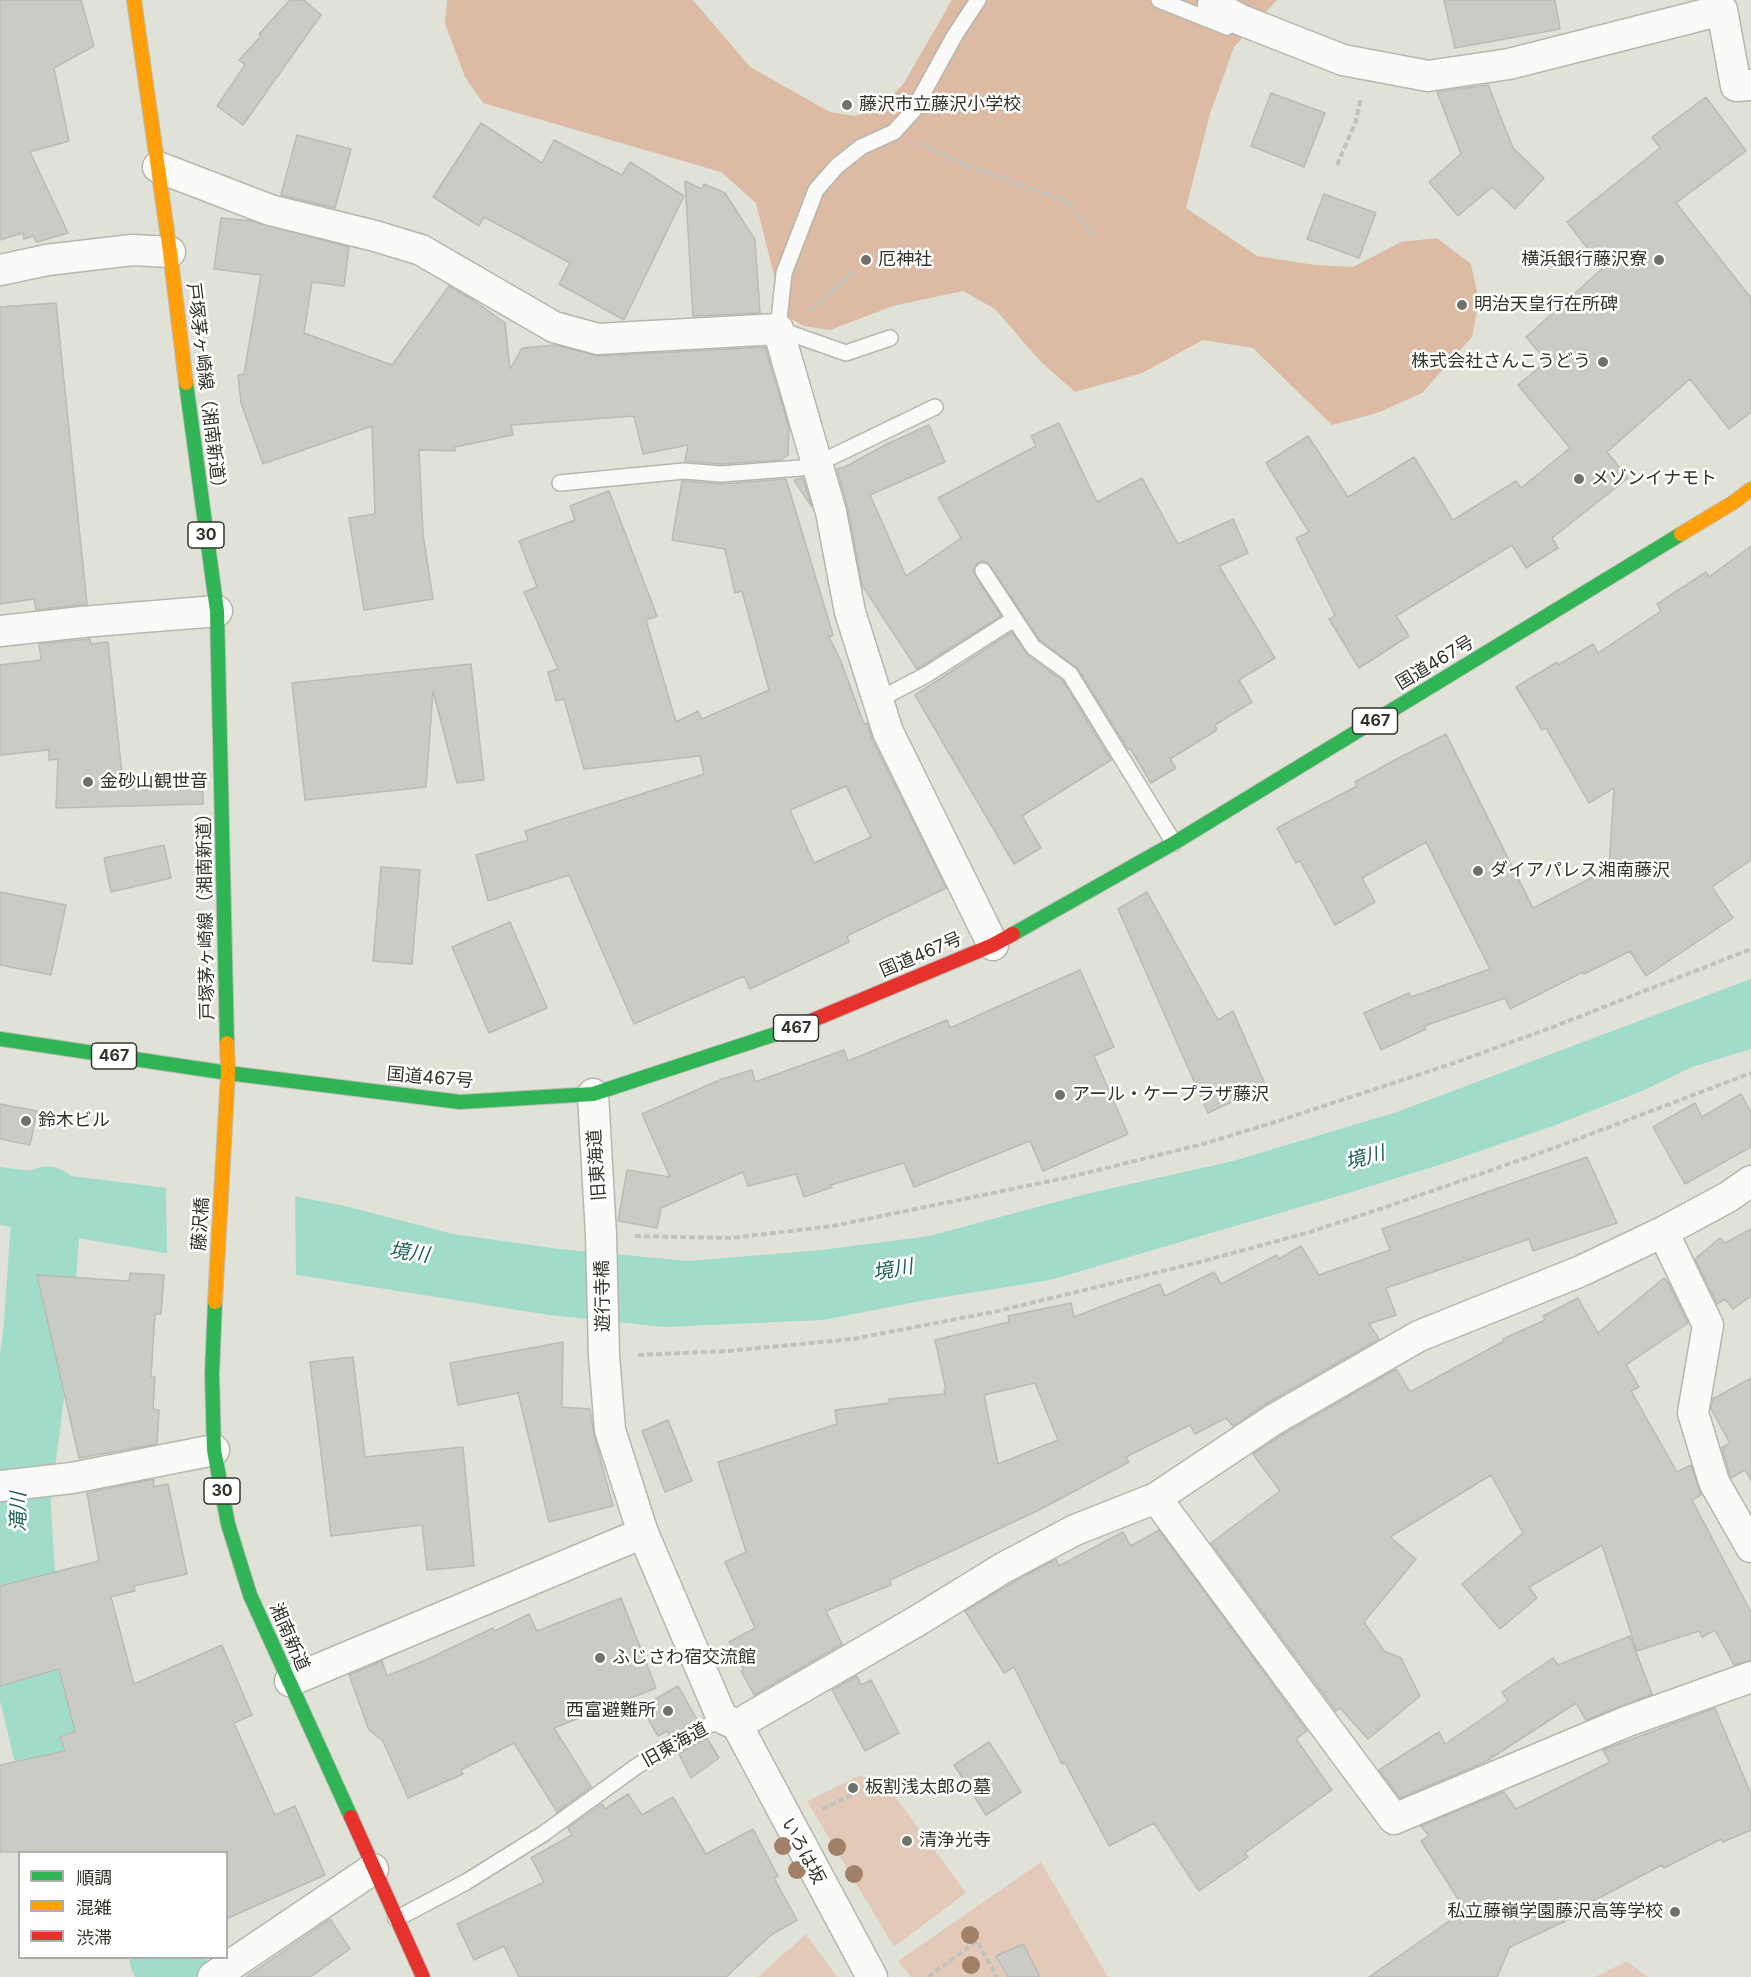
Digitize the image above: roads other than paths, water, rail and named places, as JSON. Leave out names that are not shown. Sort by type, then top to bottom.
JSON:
[{"type":"main road","name":"戸塚茅ヶ崎線（湘南新道）","points":[[134,0],[217,611],[228,1073]]},
{"type":"main road","name":"国道467号","points":[[0,1039],[228,1073],[460,1102],[593,1094],[783,1033],[993,945],[1174,843],[1684,533],[1751,489]]},
{"type":"main road","name":"藤沢橋","points":[[215,1290],[228,1073]]},
{"type":"main road","name":"湘南新道","points":[[215,1290],[212,1374],[214,1450],[228,1524],[250,1595],[423,1977]]},
{"type":"street","points":[[1213,5],[1240,20],[1343,60],[1428,76],[1509,64],[1721,5],[1736,86],[1751,85]]},
{"type":"street","points":[[158,168],[270,210],[421,250],[554,327],[598,339],[778,329],[831,512],[850,612],[888,732],[993,945]]},
{"type":"street","points":[[0,270],[46,260],[132,250],[170,252]]},
{"type":"street","points":[[0,631],[217,611]]},
{"type":"street","name":"旧東海道","points":[[593,1094],[602,1235]]},
{"type":"street","points":[[729,1722],[917,1621],[1003,1568],[1074,1530],[1156,1498],[1273,1420],[1419,1336],[1581,1271],[1663,1232],[1728,1197],[1751,1181]]},
{"type":"street","points":[[1663,1232],[1708,1325],[1693,1413],[1714,1482],[1751,1547]]},
{"type":"street","name":"遊行寺橋","points":[[602,1235],[604,1356]]},
{"type":"street","name":"旧東海道","points":[[604,1356],[610,1430],[643,1533],[729,1722]]},
{"type":"street","points":[[0,1486],[44,1482],[214,1450]]},
{"type":"street","points":[[1156,1498],[1394,1819],[1628,1721],[1751,1677]]},
{"type":"street","points":[[290,1681],[643,1533]]},
{"type":"street","name":"いろは坂","points":[[729,1722],[793,1830],[872,1977]]},
{"type":"street","points":[[213,1977],[373,1869]]},
{"type":"lane","points":[[890,338],[846,353],[778,329],[784,273],[816,190],[837,166],[861,147],[894,132],[913,111],[955,35],[978,0]]},
{"type":"lane","points":[[1160,0],[1228,27],[1240,20]]},
{"type":"lane","points":[[560,483],[684,471],[721,474],[801,468],[817,464],[935,407]]},
{"type":"lane","points":[[984,571],[1033,647],[1070,674],[1174,843]]},
{"type":"lane","points":[[878,700],[926,675],[1014,619]]},
{"type":"lane","name":"旧東海道","points":[[396,1919],[466,1882],[543,1834],[637,1766],[729,1722]]},
{"type":"water","name":"境川","points":[[1751,979],[1751,1049],[1692,1067],[1642,1091],[1553,1126],[1345,1194],[1050,1280],[926,1300],[823,1320],[665,1327],[549,1315],[0,1225],[0,1167],[207,1193],[263,1190],[345,1206],[453,1234],[559,1249],[688,1261],[822,1250],[929,1236],[1086,1194],[1233,1161],[1397,1112]]},
{"type":"waterway","name":"滝川","points":[[47,1201],[38,1330],[16,1501],[26,1661],[65,1824],[77,1851]]},
{"type":"waterway","name":"滝川","points":[[165,1959],[177,1977]]},
{"type":"place","name":"藤沢市立藤沢小学校","points":[[847,105]]},
{"type":"place","name":"厄神社","points":[[866,260]]},
{"type":"place","name":"横浜銀行藤沢寮","points":[[1659,260]]},
{"type":"place","name":"明治天皇行在所碑","points":[[1462,305]]},
{"type":"place","name":"株式会社さんこうどう","points":[[1603,362]]},
{"type":"place","name":"メゾンイナモト","points":[[1579,479]]},
{"type":"place","name":"金砂山観世音","points":[[88,782]]},
{"type":"place","name":"ダイアパレス湘南藤沢","points":[[1478,871]]},
{"type":"place","name":"アール・ケープラザ藤沢","points":[[1060,1095]]},
{"type":"place","name":"鈴木ビル","points":[[26,1121]]},
{"type":"place","name":"ふじさわ宿交流館","points":[[600,1658]]},
{"type":"place","name":"西富避難所","points":[[668,1711]]},
{"type":"place","name":"板割浅太郎の墓","points":[[853,1788]]},
{"type":"place","name":"清浄光寺","points":[[907,1841]]},
{"type":"place","name":"私立藤嶺学園藤沢高等学校","points":[[1675,1912]]}]
